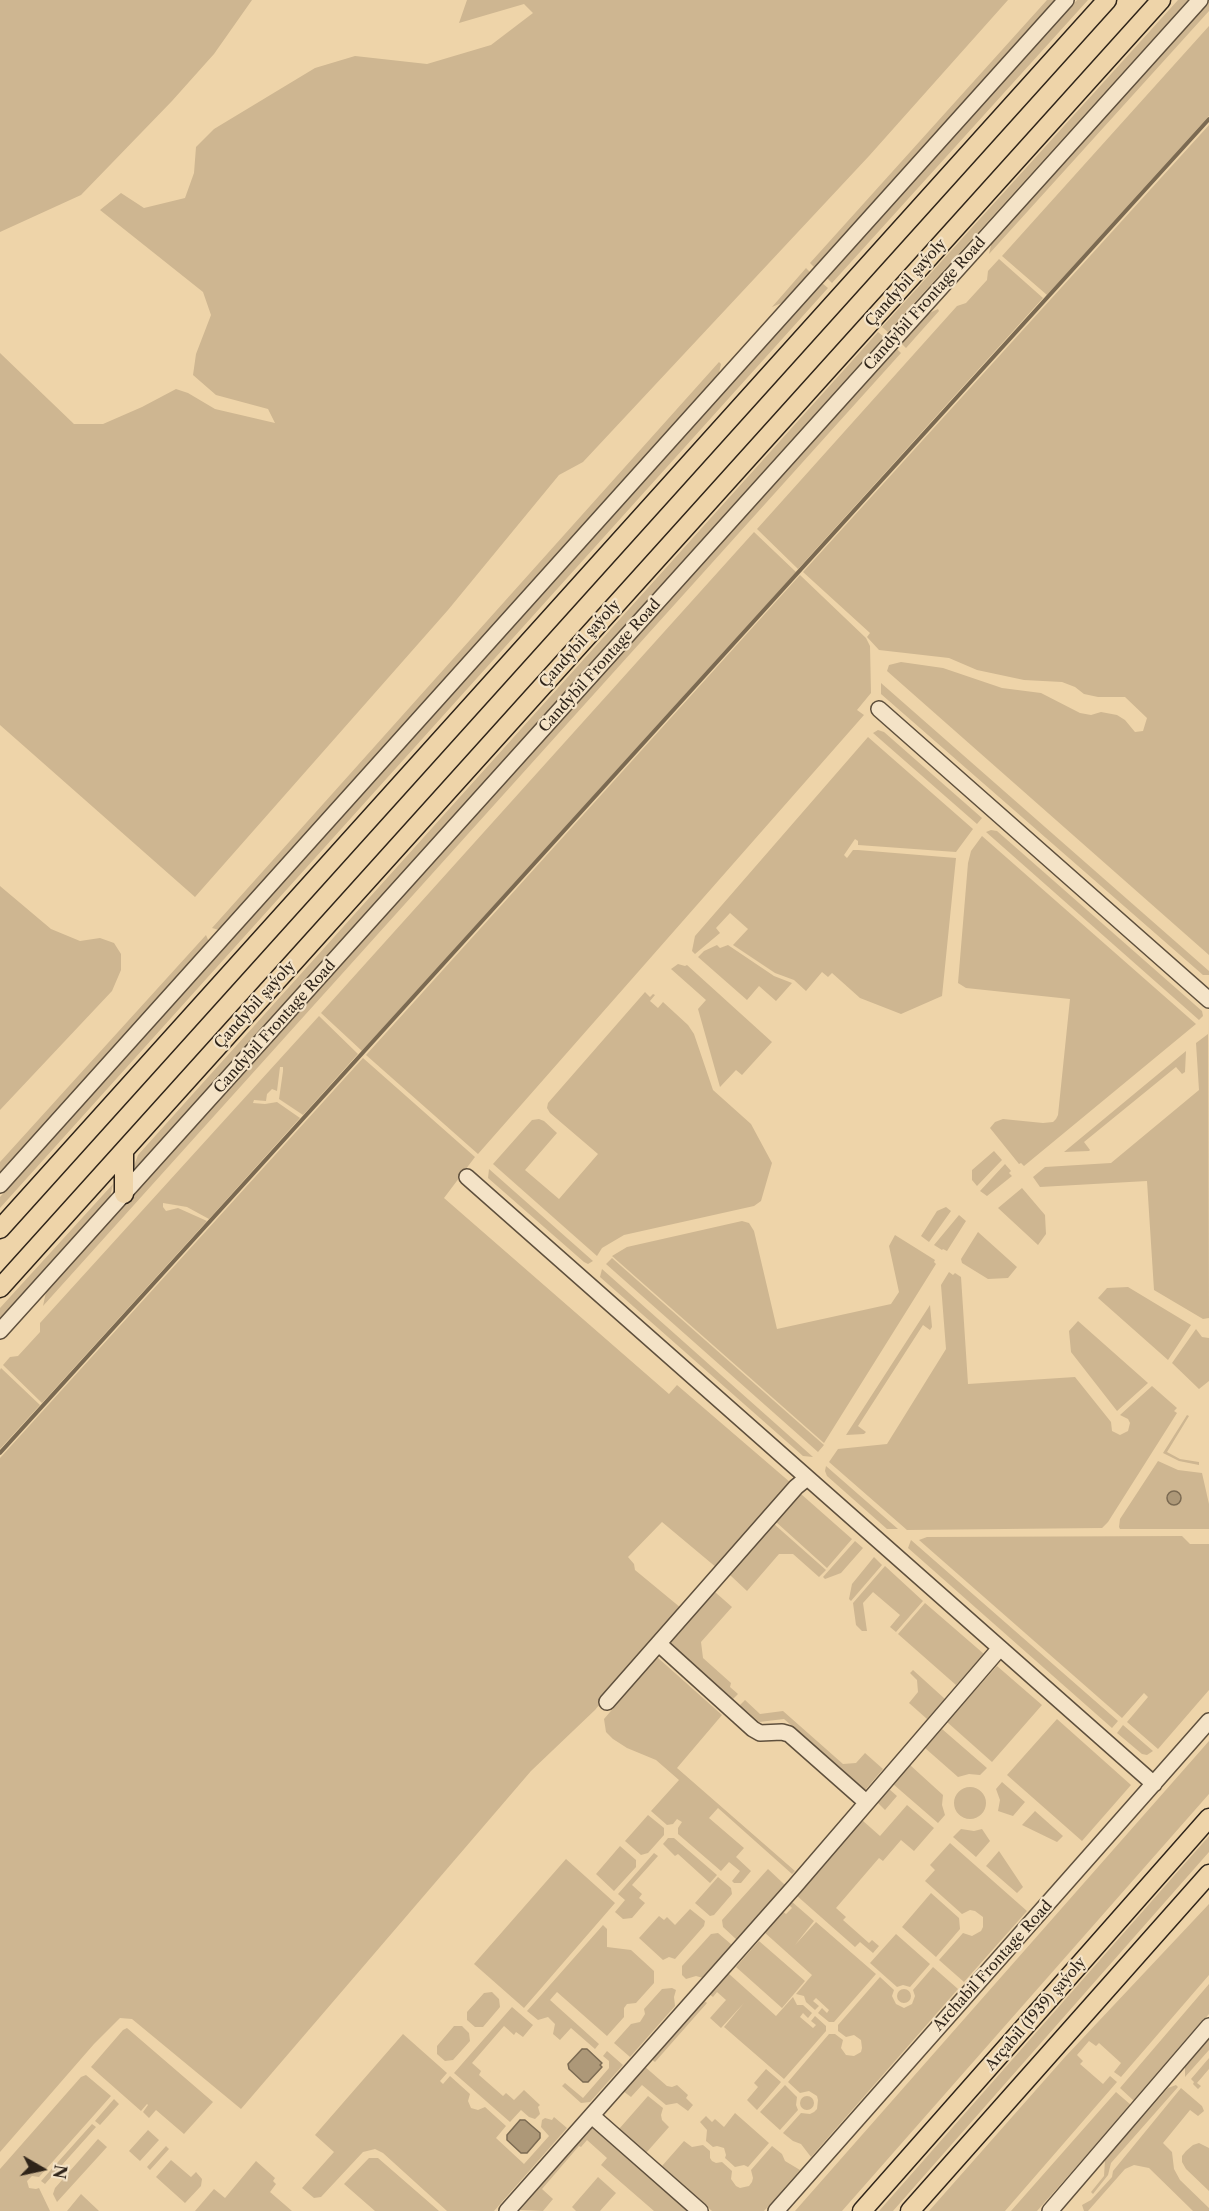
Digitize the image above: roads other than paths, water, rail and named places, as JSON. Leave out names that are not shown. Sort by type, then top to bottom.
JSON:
[{"type":"main road","points":[[0,1228],[1107,0]]},
{"type":"main road","name":"Çandybil şaýoly","points":[[0,1288],[1161,0]]},
{"type":"main road","points":[[124,1152],[124,1194]]},
{"type":"main road","name":"Arçabil (1939) şaýoly","points":[[862,2211],[1209,1818]]},
{"type":"main road","points":[[910,2211],[1209,1874]]},
{"type":"street","points":[[0,1185],[1066,0]]},
{"type":"street","name":"Candybil Frontage Road","points":[[0,1331],[1200,0]]},
{"type":"street","points":[[879,709],[1209,1000]]},
{"type":"street","points":[[467,1177],[1154,1784]]},
{"type":"street","points":[[607,1702],[807,1478]]},
{"type":"street","points":[[659,1644],[753,1729],[760,1732],[789,1734],[866,1802]]},
{"type":"street","points":[[507,2211],[1000,1648]]},
{"type":"street","name":"Archabil Frontage Road","points":[[776,2211],[1209,1721]]},
{"type":"street","points":[[1050,2211],[1209,2026]]},
{"type":"street","points":[[592,2116],[700,2211]]},
{"type":"waterway","points":[[0,1453],[1209,119]]}]
